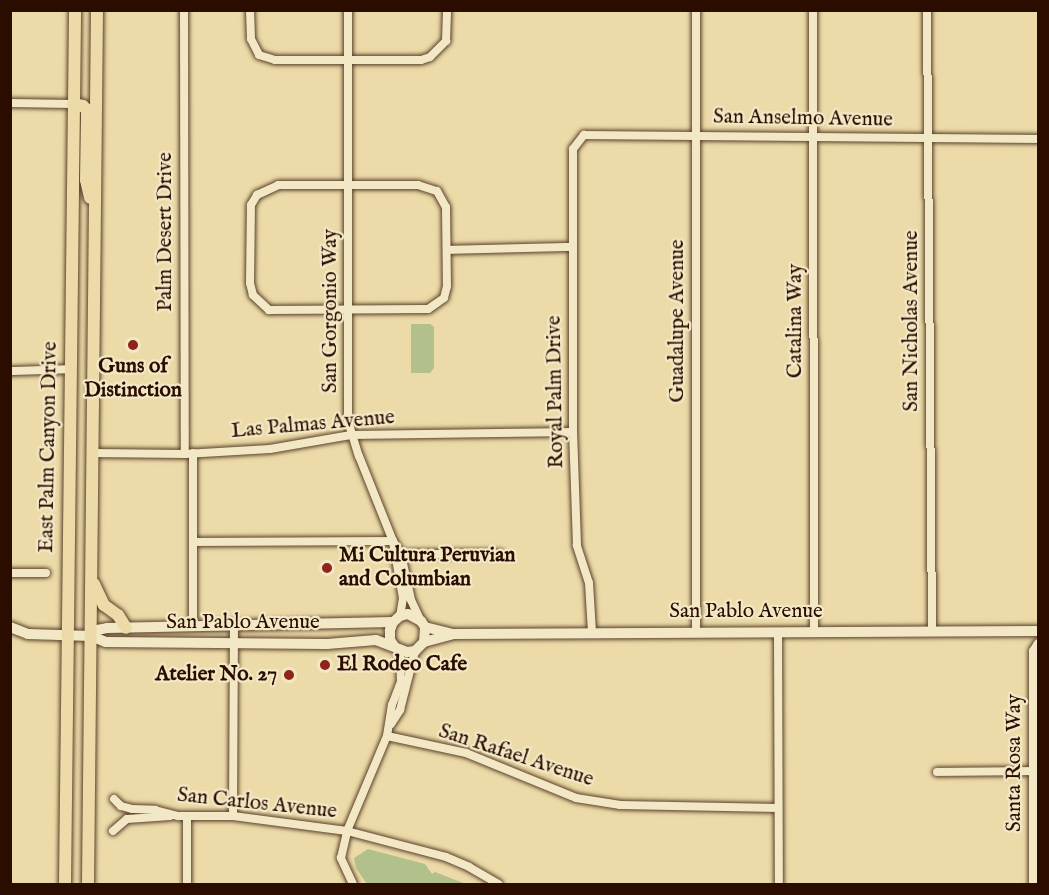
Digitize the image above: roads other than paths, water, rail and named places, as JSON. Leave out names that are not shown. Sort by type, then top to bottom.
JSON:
[{"type":"main road","name":"East Palm Canyon Drive","points":[[65,885],[75,10]]},
{"type":"main road","name":"East Palm Canyon Drive","points":[[88,885],[97,10]]},
{"type":"main road","points":[[73,104],[83,106],[87,110],[86,180],[95,214]]},
{"type":"main road","points":[[92,581],[104,605],[118,615],[126,628]]},
{"type":"street","name":"Palm Desert Drive","points":[[184,10],[193,627]]},
{"type":"street","points":[[250,10],[251,39],[259,55],[275,60],[421,60],[430,57],[446,41],[447,10]]},
{"type":"street","name":"San Gorgonio Way","points":[[348,10],[348,421],[351,435],[393,541],[401,554],[411,600],[423,624]]},
{"type":"street","name":"Guadalupe Avenue","points":[[696,10],[696,632]]},
{"type":"street","name":"Catalina Way","points":[[813,10],[814,632]]},
{"type":"street","name":"San Nicholas Avenue","points":[[927,10],[932,632]]},
{"type":"street","points":[[10,103],[73,104]]},
{"type":"street","name":"San Anselmo Avenue","points":[[573,149],[584,135],[1038,139]]},
{"type":"street","name":"Royal Palm Drive","points":[[573,149],[573,432],[577,545],[590,583],[592,632]]},
{"type":"street","points":[[278,185],[349,186],[418,185],[436,191],[446,207],[447,286],[444,298],[428,309],[269,310],[253,295],[250,283],[251,205],[257,195],[278,185]]},
{"type":"street","points":[[447,250],[572,247]]},
{"type":"street","points":[[10,370],[70,369]]},
{"type":"street","name":"Las Palmas Avenue","points":[[92,453],[189,454],[270,449],[351,435],[573,432]]},
{"type":"street","points":[[193,542],[393,541],[403,598],[397,619],[390,630],[390,640],[397,648],[401,682],[392,705],[387,736],[347,831],[341,858],[352,885]]},
{"type":"street","points":[[401,554],[500,554]]},
{"type":"street","points":[[10,573],[46,573]]},
{"type":"street","name":"San Pablo Avenue","points":[[92,636],[97,630],[107,628],[234,626],[397,619],[408,614],[423,624],[453,634]]},
{"type":"street","points":[[423,624],[424,642]]},
{"type":"street","points":[[233,816],[234,626]]},
{"type":"street","name":"San Pablo Avenue","points":[[10,627],[28,634],[92,636],[105,642],[327,644],[376,640],[397,648],[415,651],[424,642],[453,634],[1038,631]]},
{"type":"street","points":[[778,632],[779,885]]},
{"type":"street","name":"Santa Rosa Way","points":[[1034,885],[1033,651],[1038,643]]},
{"type":"street","points":[[390,726],[400,710],[415,651]]},
{"type":"street","name":"San Rafael Avenue","points":[[387,736],[466,753],[583,799],[620,805],[778,808]]},
{"type":"street","points":[[937,772],[1033,771]]},
{"type":"street","name":"San Carlos Avenue","points":[[114,799],[122,806],[132,809],[155,810],[178,816],[233,816],[347,831],[446,857],[469,867],[498,885]]},
{"type":"street","points":[[114,831],[127,819],[178,816]]},
{"type":"street","points":[[187,816],[187,885]]},
{"type":"place","name":"Guns of Distinction","points":[[133,345]]},
{"type":"place","name":"Mi Cultura Peruvian and Columbian","points":[[327,568]]},
{"type":"place","name":"El Rodeo Cafe","points":[[325,665]]},
{"type":"place","name":"Atelier No. 27","points":[[289,675]]}]
